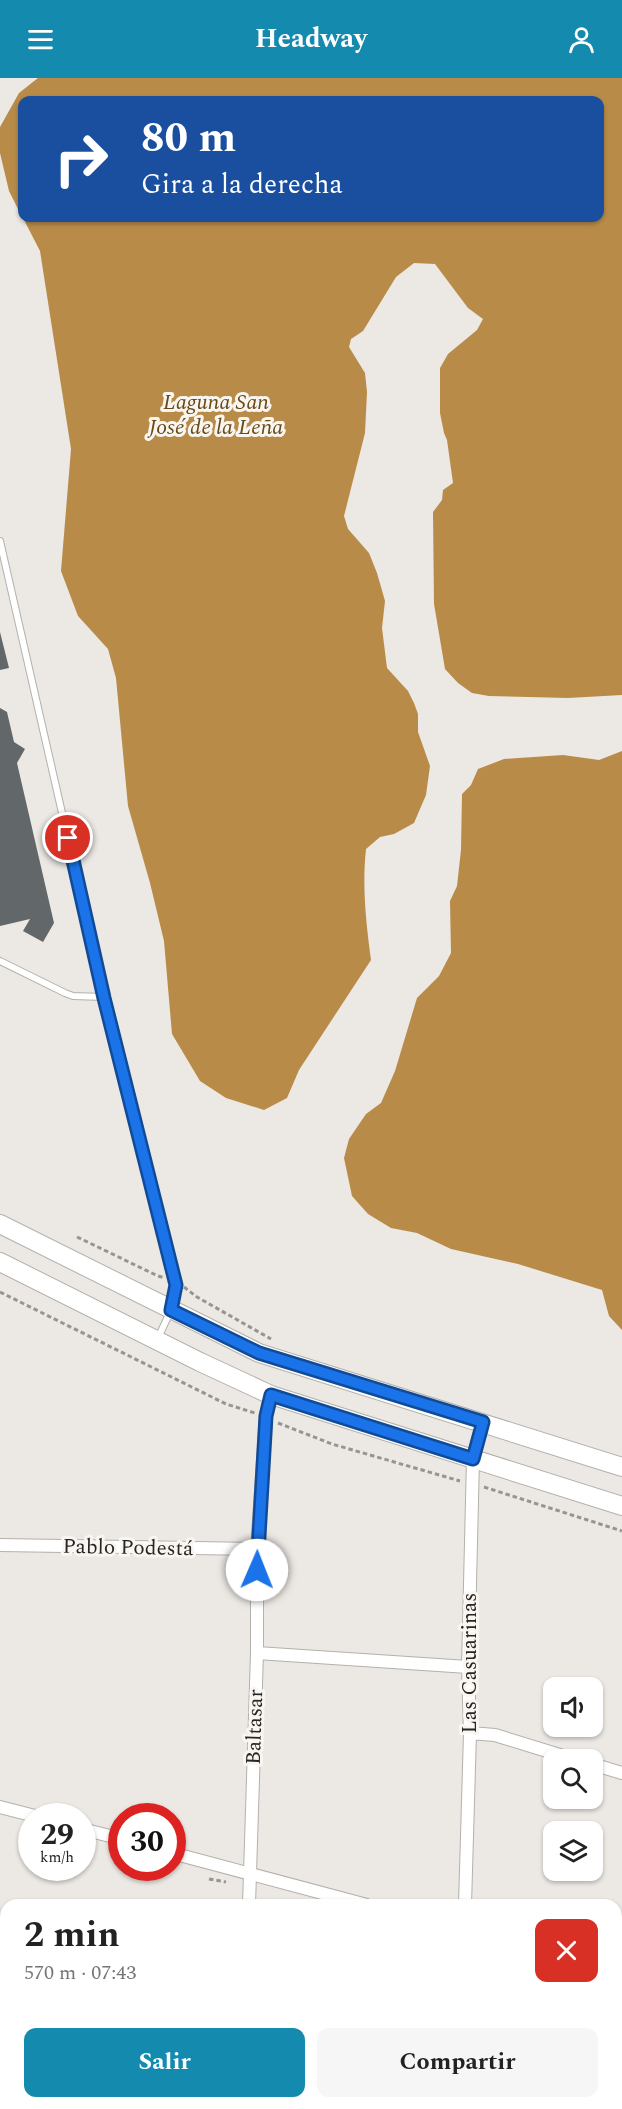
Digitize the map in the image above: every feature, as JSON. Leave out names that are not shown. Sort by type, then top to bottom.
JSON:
[{"type":"main road","points":[[0,1224],[259,1353],[622,1467]]},
{"type":"main road","points":[[0,1262],[271,1395],[622,1506]]},
{"type":"street","name":"Baltasar","points":[[249,1899],[257,1653],[257,1549],[266,1416],[271,1395]]},
{"type":"street","name":"Las Casuarinas","points":[[465,1899],[470,1733],[468,1667],[473,1459],[483,1422]]},
{"type":"street","name":"Pablo Podestá","points":[[0,1545],[257,1549]]},
{"type":"street","points":[[257,1653],[468,1667]]},
{"type":"street","points":[[470,1733],[495,1735],[543,1750]]},
{"type":"street","points":[[603,1767],[622,1773]]},
{"type":"street","points":[[0,1808],[18,1812]]},
{"type":"street","points":[[186,1856],[345,1899]]},
{"type":"lane","points":[[0,541],[104,998],[175,1283],[176,1294],[171,1310],[157,1340]]},
{"type":"lane","points":[[0,961],[64,993],[73,996],[104,998]]},
{"type":"path","points":[[77,1237],[189,1290],[196,1297],[273,1339]]},
{"type":"water","name":"Laguna San José de la Leña","points":[[38,78],[622,78],[622,695],[568,698],[489,696],[472,693],[458,683],[445,669],[434,604],[433,512],[442,500],[443,490],[453,483],[447,440],[440,413],[440,368],[448,354],[477,330],[483,319],[468,308],[435,264],[414,263],[396,277],[363,331],[351,339],[349,347],[365,373],[367,392],[365,433],[344,516],[348,529],[369,553],[377,573],[385,601],[382,628],[387,668],[408,691],[418,714],[418,732],[430,766],[426,795],[414,823],[394,834],[380,837],[366,849],[366,918],[371,960],[299,1070],[287,1098],[264,1110],[226,1098],[200,1081],[172,1034],[164,941],[128,806],[116,678],[108,649],[78,616],[61,571],[71,449],[40,251],[25,222],[604,222],[604,96],[18,96],[18,209],[9,191],[0,153],[0,127],[19,93]]},
{"type":"water","points":[[622,751],[622,1330],[609,1316],[602,1290],[518,1264],[451,1249],[417,1233],[391,1228],[368,1214],[352,1196],[344,1158],[349,1139],[366,1114],[381,1103],[395,1071],[417,998],[439,976],[451,953],[450,901],[457,886],[461,850],[462,794],[471,785],[478,769],[504,759],[563,755],[599,760]]},
{"type":"building","points":[[0,632],[9,668],[0,670]]},
{"type":"building","points":[[0,708],[7,712],[14,742],[25,749],[17,763],[54,923],[43,942],[23,931],[30,919],[0,926]]},
{"type":"route","points":[[68,838],[104,998],[176,1285],[171,1310],[259,1353],[483,1422],[473,1459],[271,1395],[266,1416],[257,1570]]}]
